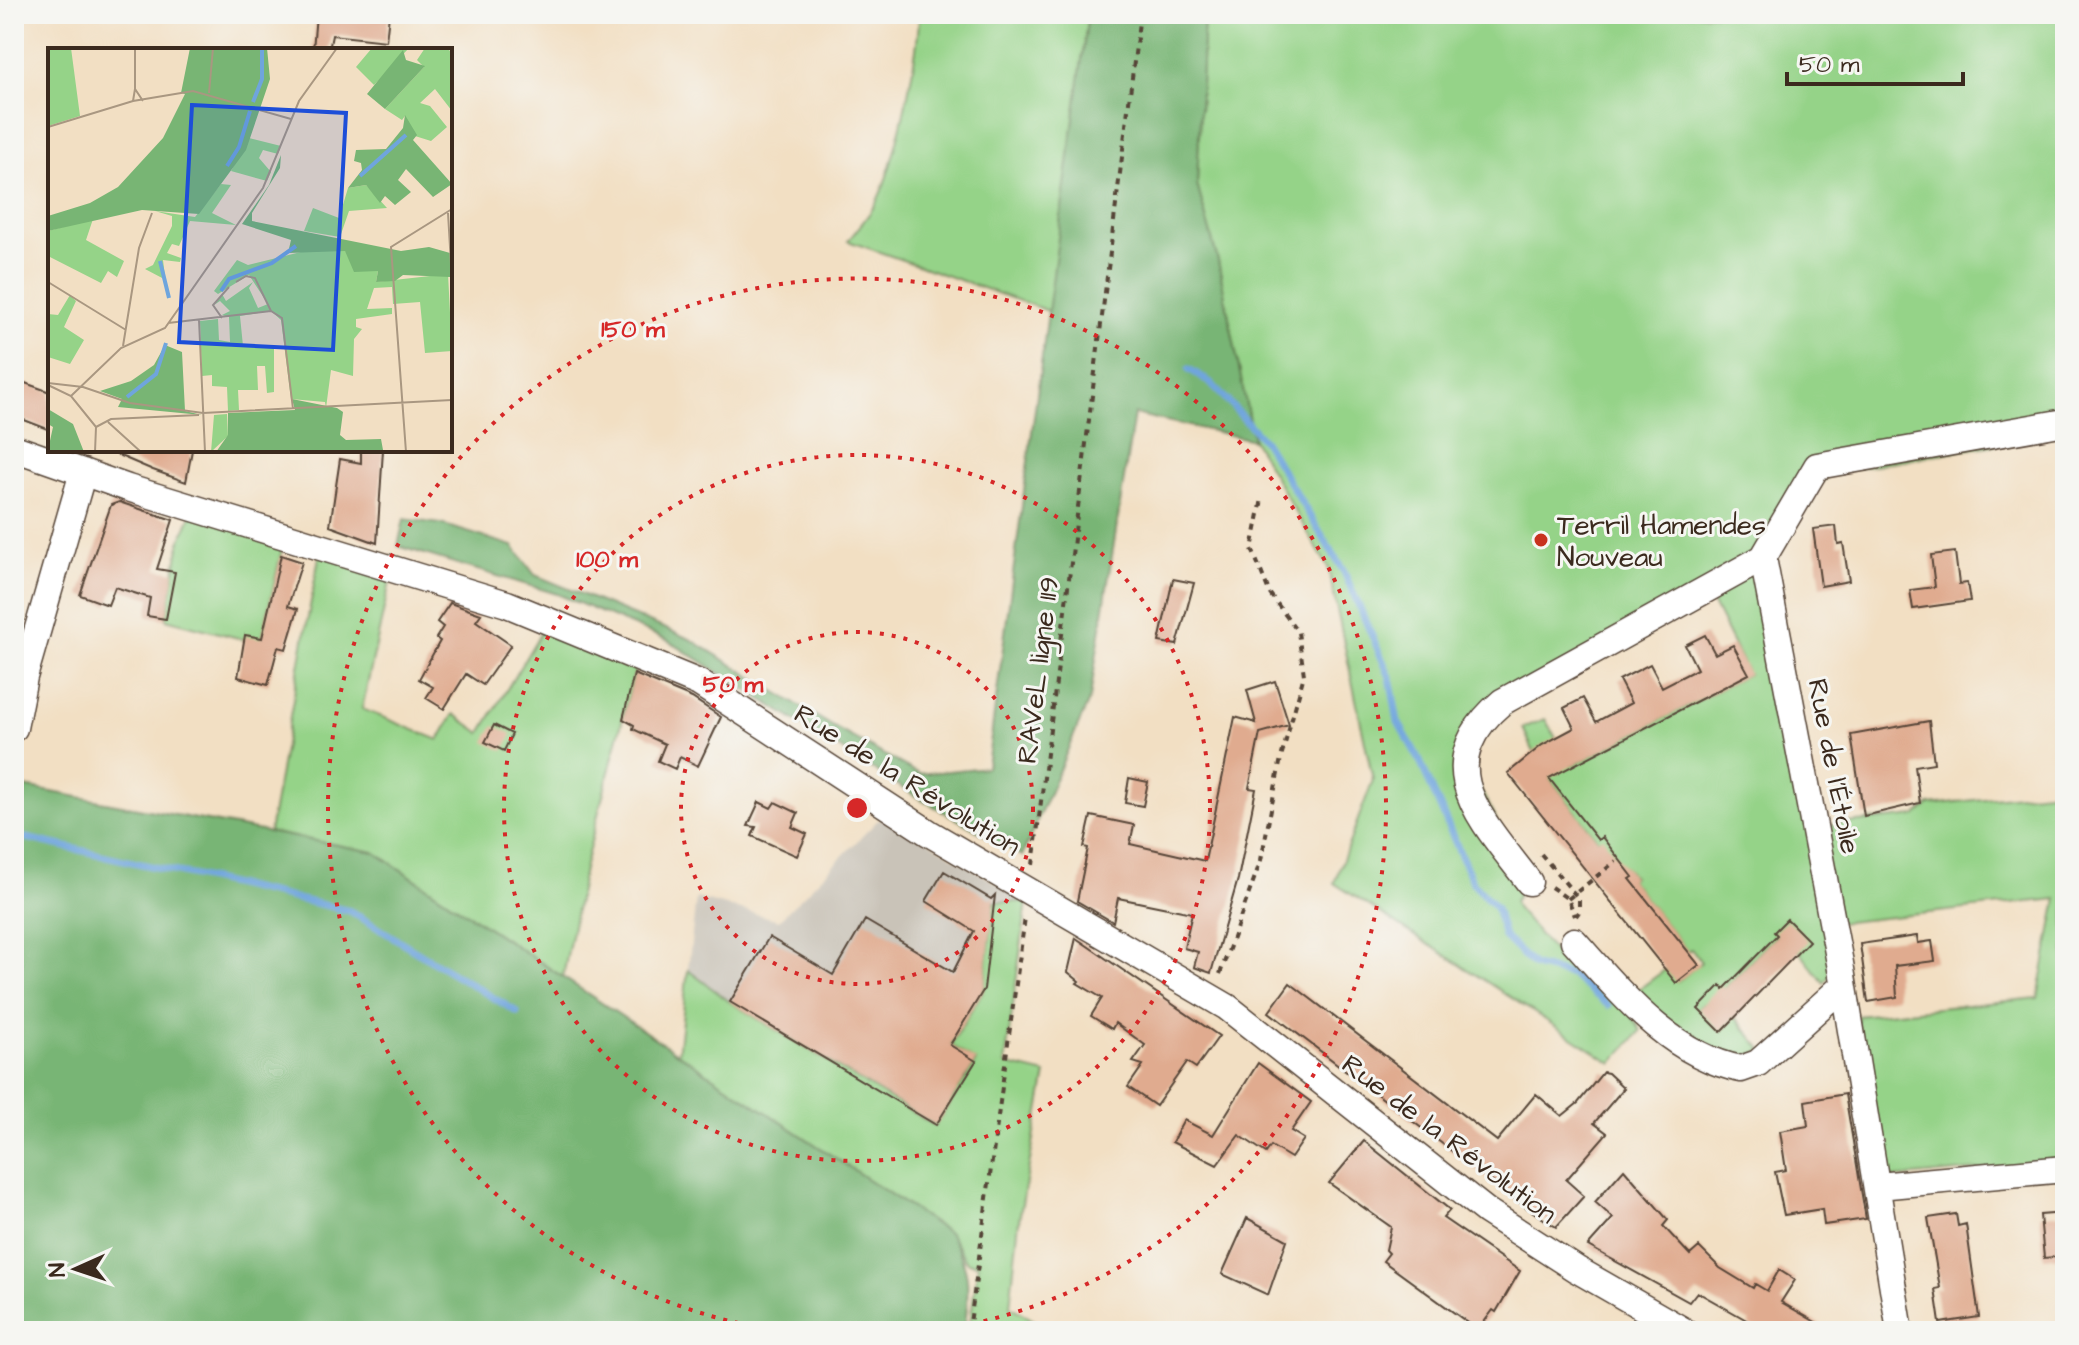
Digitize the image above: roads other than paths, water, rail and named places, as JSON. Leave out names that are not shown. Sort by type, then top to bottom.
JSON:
[{"type":"street","points":[[1529,882],[1469,798],[1463,757],[1484,719],[1513,696],[1763,558],[1817,466],[2065,422]]},
{"type":"street","name":"Rue de la Révolution","points":[[14,448],[507,604],[699,683],[929,833],[1211,999],[1486,1211],[1576,1269],[1684,1331]]},
{"type":"street","points":[[14,728],[24,677],[83,472]]},
{"type":"street","name":"Rue de l'Étoile","points":[[1763,558],[1843,986],[1900,1331]]},
{"type":"street","points":[[1575,928],[1661,1030],[1701,1055],[1741,1069],[1758,1063],[1843,986]]},
{"type":"street","points":[[1878,1186],[2065,1169]]},
{"type":"waterway","points":[[1189,369],[1211,383],[1264,441],[1344,572],[1390,677],[1398,722],[1419,759],[1473,883],[1496,908],[1504,937],[1534,966],[1571,975],[1608,1005]]},
{"type":"waterway","points":[[26,838],[350,911],[517,1012]]},
{"type":"place","name":"Terril Hamendes Nouveau","points":[[1541,540]]}]
